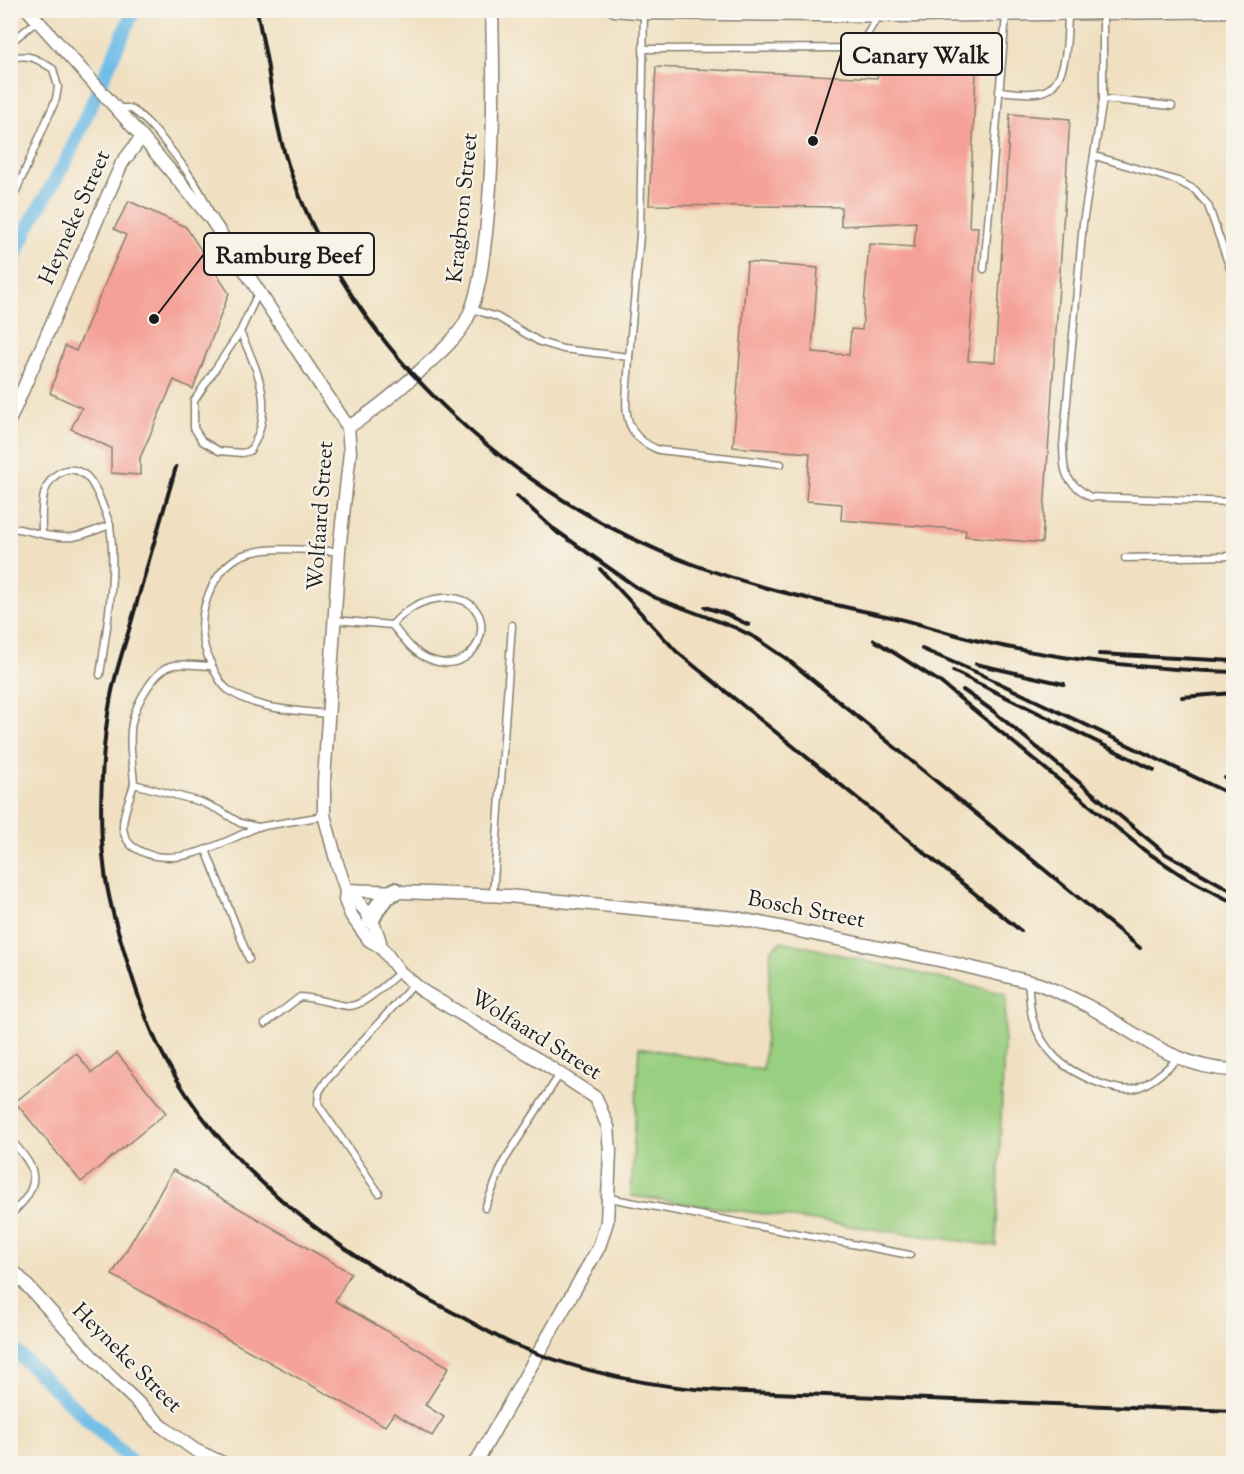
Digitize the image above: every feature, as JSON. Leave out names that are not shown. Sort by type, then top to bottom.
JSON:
[{"type":"street","name":"Kragbron Street","points":[[348,427],[381,405],[449,344],[465,323],[472,309],[482,270],[489,203],[494,123],[492,10]]},
{"type":"street","points":[[614,10],[878,16],[915,13],[1006,15],[1233,11]]},
{"type":"street","name":"Wolfaard Street","points":[[34,15],[211,219],[348,427],[351,452],[339,551],[327,714],[324,815],[346,890],[345,900],[351,915],[369,940],[381,947],[400,972],[424,992],[581,1086],[596,1098],[608,1127],[610,1151],[608,1222],[599,1247],[474,1464]]},
{"type":"street","name":"Heyneke Street","points":[[10,419],[122,163],[142,137]]},
{"type":"street","name":"Wolfaard Street","points":[[346,890],[358,901],[371,920],[379,935],[381,947]]},
{"type":"street","name":"Bosch Street","points":[[346,890],[493,895],[736,918],[936,959],[1028,981],[1058,991],[1102,1014],[1153,1046],[1179,1058],[1217,1070],[1233,1070]]},
{"type":"street","points":[[371,920],[385,896],[394,891]]},
{"type":"street","name":"Heyneke Street","points":[[10,1267],[109,1375],[164,1428],[195,1450],[225,1464]]},
{"type":"lane","points":[[648,12],[643,49],[640,235],[629,357],[626,421],[644,444],[659,450],[782,464]]},
{"type":"lane","points":[[1103,13],[1103,99],[1083,223],[1063,446],[1064,473],[1075,488],[1090,497],[1233,502]]},
{"type":"lane","points":[[999,91],[1043,92],[1053,84],[1059,76],[1065,59],[1068,14]]},
{"type":"lane","points":[[10,43],[34,15]]},
{"type":"lane","points":[[984,269],[1006,15]]},
{"type":"lane","points":[[643,49],[853,48],[865,38],[878,16]]},
{"type":"lane","points":[[10,58],[25,55],[39,60],[53,69],[58,87],[52,114],[10,205]]},
{"type":"lane","points":[[1103,99],[1172,106]]},
{"type":"lane","points":[[114,105],[135,110],[159,137],[196,183],[211,219]]},
{"type":"lane","points":[[1095,156],[1178,181],[1195,190],[1208,205],[1233,280]]},
{"type":"lane","points":[[240,332],[258,374],[264,412],[262,427],[257,439],[249,451],[242,453],[219,451],[202,441],[194,428],[194,401],[240,332],[259,291]]},
{"type":"lane","points":[[472,309],[497,317],[540,342],[563,349],[629,357]]},
{"type":"lane","points":[[42,533],[43,497],[54,475],[70,468],[85,475],[91,482],[111,525],[113,547],[100,675]]},
{"type":"lane","points":[[10,527],[74,537],[111,525]]},
{"type":"lane","points":[[327,714],[264,706],[245,700],[224,687],[206,655],[202,626],[207,597],[224,568],[243,555],[267,550],[339,551]]},
{"type":"lane","points":[[1125,558],[1233,556]]},
{"type":"lane","points":[[334,620],[392,625],[414,650],[428,659],[444,663],[458,661],[470,655],[479,641],[482,626],[479,613],[473,605],[451,598],[420,602],[411,607],[392,625]]},
{"type":"lane","points":[[493,895],[512,625]]},
{"type":"lane","points":[[212,666],[175,664],[163,669],[139,703],[132,723],[134,784],[123,831],[130,845],[142,853],[161,857],[206,850],[258,827],[324,815]]},
{"type":"lane","points":[[134,784],[201,802],[240,823],[258,827]]},
{"type":"lane","points":[[206,850],[249,959]]},
{"type":"lane","points":[[265,1024],[300,997],[318,998],[350,1006],[359,1004],[400,972]]},
{"type":"lane","points":[[1028,981],[1033,1022],[1045,1044],[1058,1059],[1093,1081],[1119,1089],[1134,1089],[1154,1080],[1179,1058]]},
{"type":"lane","points":[[379,1193],[318,1104],[319,1092],[340,1064],[414,984]]},
{"type":"lane","points":[[485,1208],[504,1161],[560,1074]]},
{"type":"lane","points":[[10,1138],[33,1171],[31,1191],[23,1204],[10,1215]]},
{"type":"lane","points":[[609,1198],[910,1255]]},
{"type":"green space","points":[[782,941],[1006,994],[996,1246],[631,1196],[639,1047],[763,1070],[771,950]]},
{"type":"building","points":[[883,39],[977,49],[969,227],[978,227],[968,361],[995,362],[1010,114],[1070,119],[1042,543],[965,536],[966,530],[841,520],[842,504],[806,501],[810,453],[733,447],[747,262],[818,268],[812,352],[849,355],[851,329],[862,330],[869,244],[914,247],[916,222],[841,226],[841,207],[649,205],[656,67],[877,78]]},
{"type":"building","points":[[129,201],[186,227],[229,293],[193,389],[174,380],[140,458],[140,475],[111,473],[111,448],[71,429],[82,408],[50,393],[65,346],[76,351],[126,235],[114,229]]},
{"type":"building","points":[[76,1053],[92,1073],[117,1053],[166,1113],[81,1182],[15,1102]]},
{"type":"building","points":[[173,1170],[351,1273],[335,1301],[449,1367],[425,1405],[444,1417],[432,1436],[394,1413],[385,1426],[112,1275]]},
{"type":"waterway","points":[[10,271],[27,229],[66,161],[134,10]]},
{"type":"waterway","points":[[10,1346],[134,1464]]},
{"type":"railway","points":[[257,10],[276,119],[287,162],[320,241],[357,303],[400,360],[450,412],[505,459],[564,501],[627,536],[692,564],[795,595],[900,619],[977,641],[1049,655],[1172,669],[1234,672]]},
{"type":"railway","points":[[176,467],[111,696],[102,780],[101,824],[105,877],[128,964],[157,1043],[182,1088],[212,1129],[245,1166],[282,1201],[364,1261],[408,1288],[499,1337],[540,1355],[617,1377],[668,1386],[722,1391],[1234,1411]]},
{"type":"railway","points":[[517,496],[559,534]]},
{"type":"railway","points":[[554,529],[636,587],[656,598],[736,628],[756,638],[787,659],[1140,948]]},
{"type":"railway","points":[[600,569],[677,652],[1021,931]]},
{"type":"railway","points":[[705,607],[749,625]]},
{"type":"railway","points":[[874,640],[940,682],[1144,850],[1183,876],[1234,903]]},
{"type":"railway","points":[[922,649],[978,673],[1234,796]]},
{"type":"railway","points":[[1099,654],[1234,661]]},
{"type":"railway","points":[[976,664],[1064,684]]},
{"type":"railway","points":[[953,671],[1154,770]]},
{"type":"railway","points":[[963,690],[993,711],[1166,854],[1234,892]]},
{"type":"railway","points":[[1182,697],[1234,693]]},
{"type":"railway","points":[[1225,778],[1234,782]]},
{"type":"place","name":"Canary Walk","points":[[813,141]]},
{"type":"place","name":"Ramburg Beef","points":[[154,319]]}]
